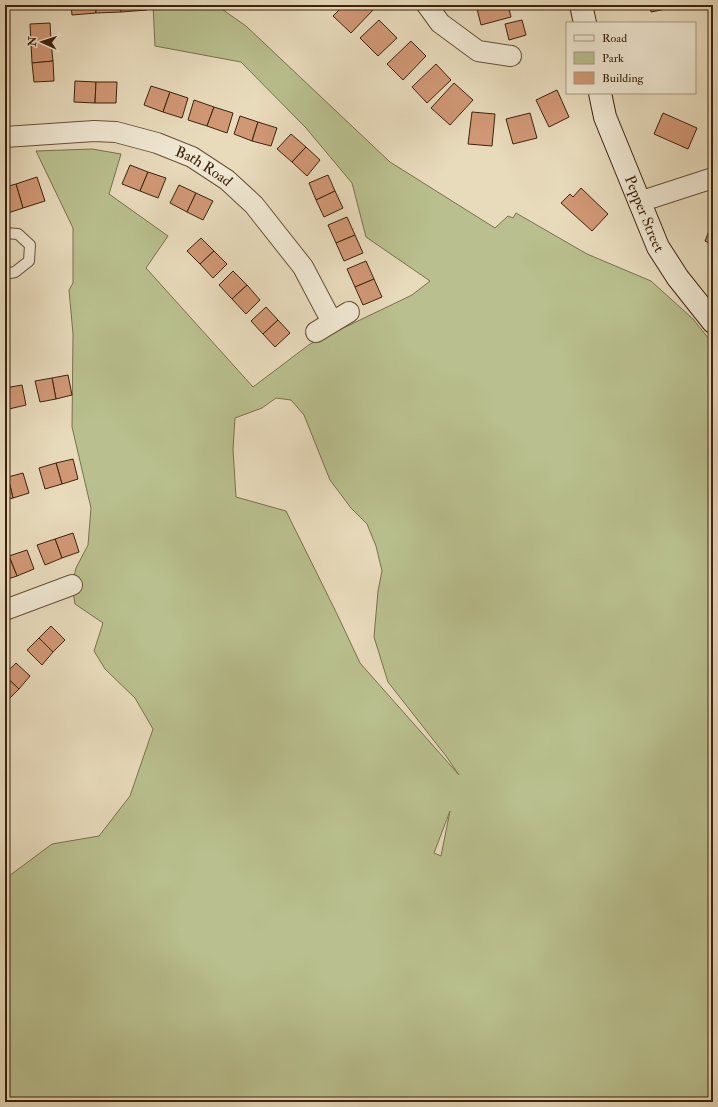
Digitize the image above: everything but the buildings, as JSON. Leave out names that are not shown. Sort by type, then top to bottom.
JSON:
[{"type":"main road","points":[[581,5],[585,22]]},
{"type":"main road","name":"Pepper Street","points":[[600,94],[605,117],[638,202],[658,247],[678,278],[713,322]]},
{"type":"street","points":[[427,5],[440,23],[478,51],[511,56]]},
{"type":"street","name":"Bath Road","points":[[5,137],[94,130],[116,132],[157,143],[192,157],[227,180],[254,205],[303,267],[333,322]]},
{"type":"street","points":[[638,202],[713,178]]},
{"type":"street","points":[[5,610],[72,585]]},
{"type":"lane","points":[[5,233],[18,234],[30,245],[29,261],[15,272],[5,274]]},
{"type":"green space","points":[[153,5],[216,5],[246,26],[390,162],[495,228],[508,216],[513,218],[516,213],[587,254],[651,281],[693,319],[713,344],[713,1102],[5,1102],[5,879],[52,844],[99,836],[130,796],[153,729],[135,698],[105,669],[94,651],[103,623],[75,604],[72,585],[76,568],[88,545],[91,508],[72,427],[73,334],[69,290],[73,283],[73,228],[36,151],[92,149],[121,154],[109,194],[168,236],[146,268],[253,387],[310,344],[412,295],[430,281],[366,237],[352,183],[306,128],[241,62],[155,46]],"holes":[[[276,398],[291,400],[304,415],[330,480],[351,508],[367,524],[376,546],[382,571],[378,591],[374,637],[388,682],[459,775],[360,663],[286,511],[236,497],[233,449],[235,418],[262,408]],[[450,811],[441,856],[434,853]]]}]
